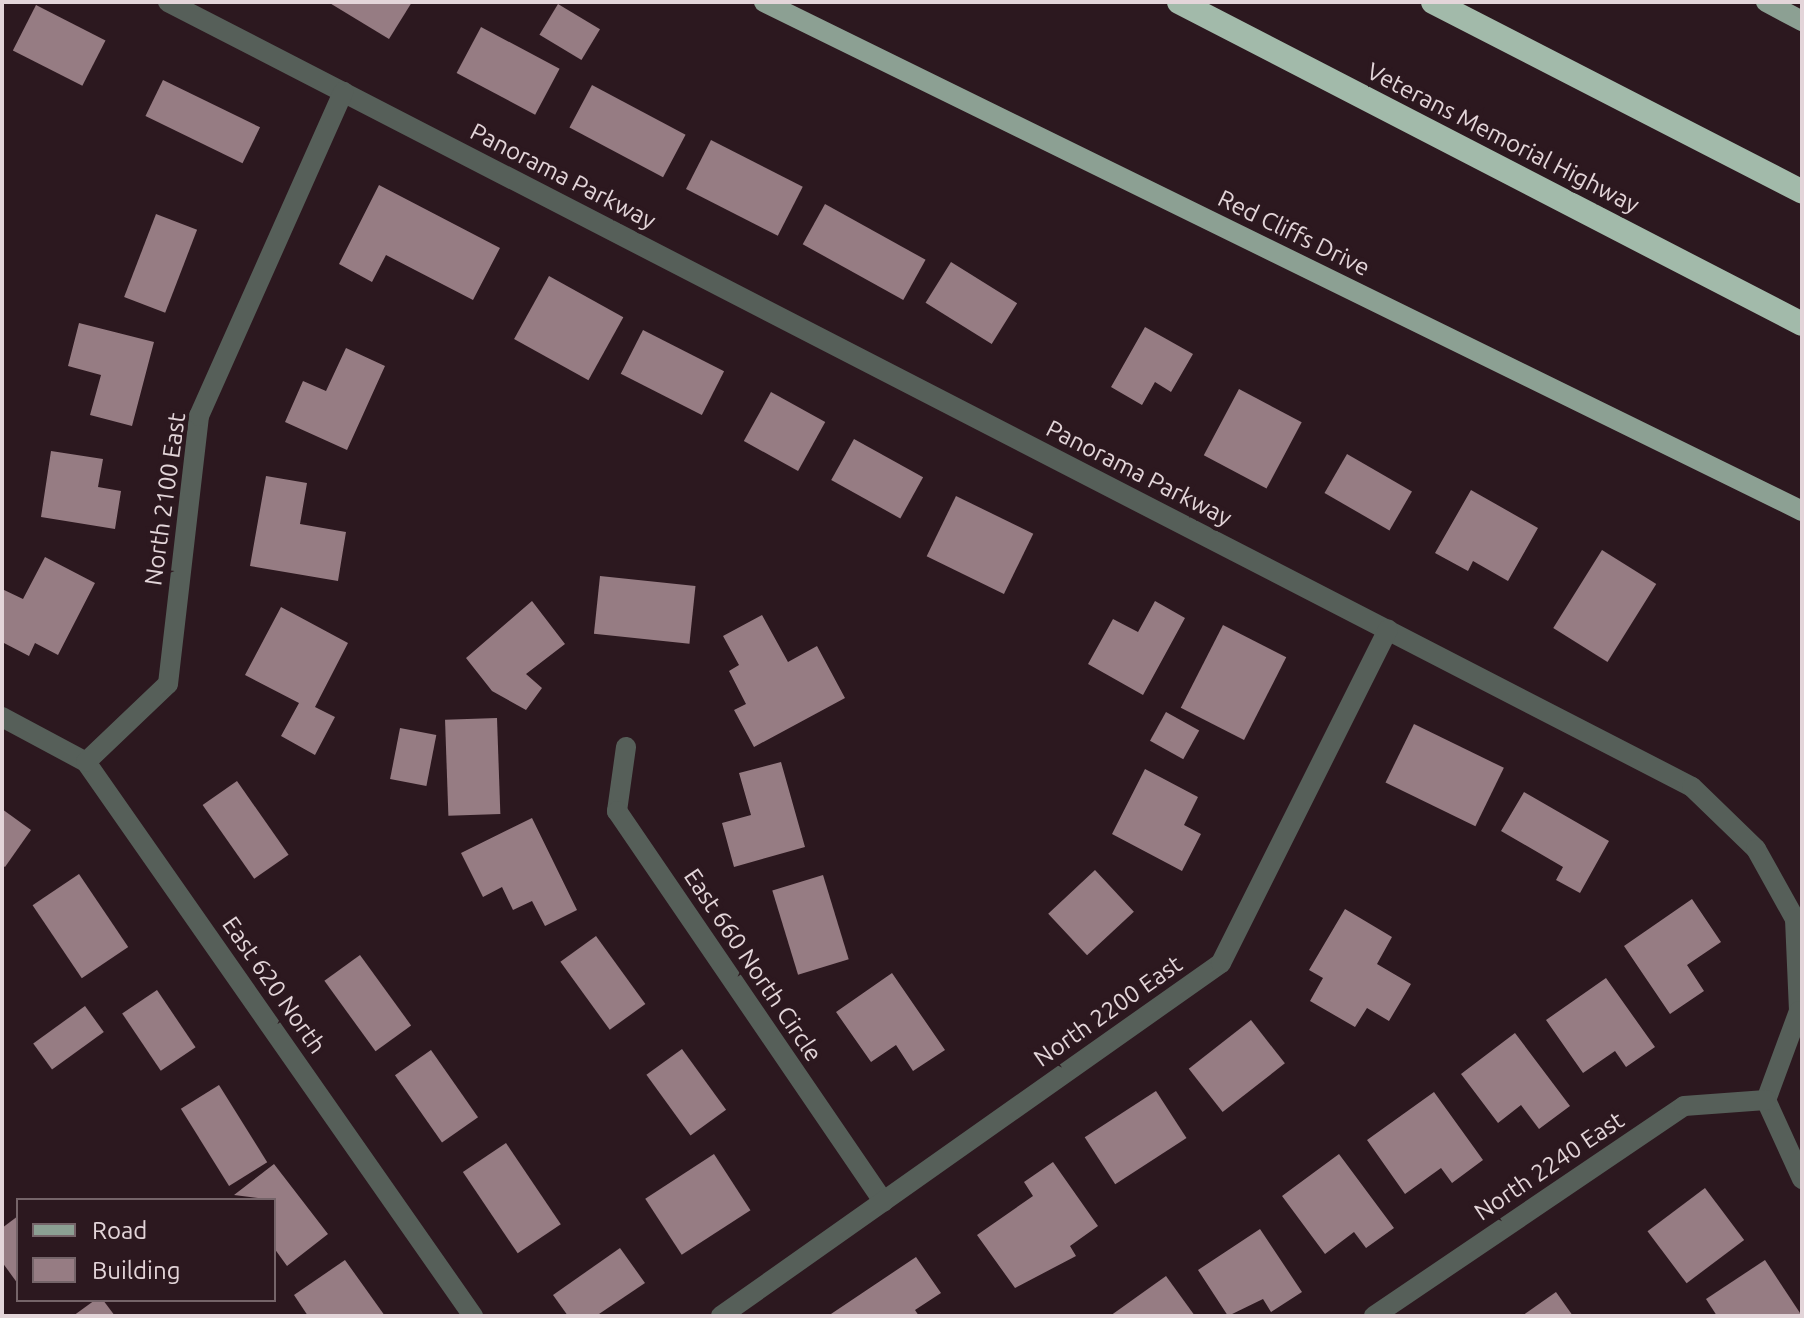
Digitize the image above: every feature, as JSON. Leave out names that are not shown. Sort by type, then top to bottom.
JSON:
[{"type":"highway","name":"Veterans Memorial Highway","points":[[1179,2],[1802,324]]},
{"type":"highway","points":[[1433,2],[1802,192]]},
{"type":"main road","name":"Red Cliffs Drive","points":[[764,2],[1802,511]]},
{"type":"main road","points":[[1766,2],[1802,21]]},
{"type":"street","name":"Panorama Parkway","points":[[168,2],[1692,787],[1756,849],[1795,919],[1800,962],[1799,1011],[1766,1100]]},
{"type":"street","name":"North 2100 East","points":[[86,762],[168,684],[199,416],[343,92]]},
{"type":"street","name":"North 2200 East","points":[[721,1316],[1221,963],[1388,630]]},
{"type":"street","name":"East 620 North","points":[[2,717],[86,762],[473,1316]]},
{"type":"street","name":"East 660 North Circle","points":[[626,747],[617,811],[884,1202]]},
{"type":"street","points":[[1766,1100],[1802,1179]]},
{"type":"street","name":"North 2240 East","points":[[1378,1315],[1684,1106],[1766,1100]]},
{"type":"building","points":[[328,2],[412,2],[389,39]]},
{"type":"building","points":[[558,4],[600,29],[581,60],[539,35]]},
{"type":"building","points":[[36,5],[105,40],[82,86],[13,50]]},
{"type":"building","points":[[481,27],[560,69],[535,115],[457,73]]},
{"type":"building","points":[[163,80],[260,127],[243,163],[145,116]]},
{"type":"building","points":[[592,85],[686,135],[663,177],[569,127]]},
{"type":"building","points":[[711,140],[803,187],[778,236],[686,189]]},
{"type":"building","points":[[379,185],[500,248],[473,300],[386,255],[372,282],[339,264]]},
{"type":"building","points":[[825,204],[926,260],[903,300],[803,244]]},
{"type":"building","points":[[156,214],[197,230],[165,313],[124,297]]},
{"type":"building","points":[[951,262],[1017,303],[992,344],[926,303]]},
{"type":"building","points":[[549,276],[623,317],[588,380],[514,339]]},
{"type":"building","points":[[79,323],[154,342],[132,426],[90,415],[101,375],[68,366]]},
{"type":"building","points":[[1145,327],[1193,354],[1171,392],[1155,382],[1142,405],[1111,387]]},
{"type":"building","points":[[643,330],[724,371],[702,415],[621,374]]},
{"type":"building","points":[[346,348],[385,366],[347,450],[285,422],[303,381],[326,391]]},
{"type":"building","points":[[1239,389],[1302,422],[1266,489],[1204,455]]},
{"type":"building","points":[[771,392],[825,422],[798,471],[744,441]]},
{"type":"building","points":[[854,439],[923,477],[900,518],[831,480]]},
{"type":"building","points":[[51,451],[103,459],[98,487],[121,491],[115,529],[41,517]]},
{"type":"building","points":[[1347,454],[1412,491],[1389,530],[1324,493]]},
{"type":"building","points":[[266,476],[307,483],[300,524],[346,532],[338,581],[250,566]]},
{"type":"building","points":[[1471,490],[1538,528],[1508,581],[1473,561],[1468,571],[1435,553]]},
{"type":"building","points":[[956,496],[1033,534],[1004,594],[927,556]]},
{"type":"building","points":[[1602,550],[1656,584],[1608,662],[1553,628]]},
{"type":"building","points":[[45,557],[95,583],[58,655],[35,643],[29,656],[2,642],[2,589],[23,599]]},
{"type":"building","points":[[600,576],[695,586],[689,644],[594,634]]},
{"type":"building","points":[[532,601],[565,644],[526,674],[542,688],[526,710],[492,691],[466,658]]},
{"type":"building","points":[[1155,601],[1185,618],[1143,695],[1088,664],[1113,619],[1138,632]]},
{"type":"building","points":[[281,607],[348,643],[315,707],[335,717],[315,755],[281,736],[299,703],[245,675]]},
{"type":"building","points":[[762,615],[788,662],[817,646],[845,698],[754,747],[734,710],[746,704],[729,671],[739,665],[723,636]]},
{"type":"building","points":[[1223,625],[1286,657],[1244,740],[1181,708]]},
{"type":"building","points":[[1166,712],[1199,730],[1183,759],[1150,741]]},
{"type":"building","points":[[497,718],[500,814],[448,816],[445,720]]},
{"type":"building","points":[[1414,724],[1504,768],[1475,826],[1386,782]]},
{"type":"building","points":[[400,728],[436,735],[426,786],[390,779]]},
{"type":"building","points":[[781,762],[805,847],[734,867],[722,823],[751,815],[739,773]]},
{"type":"building","points":[[1145,769],[1198,797],[1184,825],[1201,834],[1182,871],[1112,834]]},
{"type":"building","points":[[237,781],[289,855],[254,879],[203,805]]},
{"type":"building","points":[[1524,792],[1609,841],[1580,893],[1556,880],[1563,867],[1501,831]]},
{"type":"building","points":[[2,809],[31,830],[5,867],[2,865]]},
{"type":"building","points":[[532,818],[577,910],[545,926],[532,901],[513,910],[502,887],[483,897],[461,853]]},
{"type":"building","points":[[1095,870],[1134,912],[1087,955],[1048,914]]},
{"type":"building","points":[[79,874],[128,947],[82,978],[33,905]]},
{"type":"building","points":[[823,875],[849,959],[798,975],[772,890]]},
{"type":"building","points":[[1692,899],[1721,942],[1687,965],[1704,991],[1670,1014],[1624,946]]},
{"type":"building","points":[[1345,909],[1392,937],[1377,964],[1411,984],[1389,1021],[1367,1008],[1355,1027],[1310,1001],[1323,978],[1309,970]]},
{"type":"building","points":[[596,936],[645,1004],[610,1030],[560,962]]},
{"type":"building","points":[[360,955],[411,1025],[376,1051],[324,981]]},
{"type":"building","points":[[892,973],[945,1050],[913,1071],[896,1045],[871,1062],[836,1012]]},
{"type":"building","points":[[1606,978],[1655,1047],[1626,1067],[1615,1051],[1583,1073],[1546,1020]]},
{"type":"building","points":[[157,990],[196,1047],[161,1071],[122,1013]]},
{"type":"building","points":[[85,1006],[104,1032],[52,1070],[33,1044]]},
{"type":"building","points":[[1251,1020],[1285,1063],[1223,1112],[1189,1069]]},
{"type":"building","points":[[1515,1033],[1570,1106],[1539,1129],[1521,1105],[1498,1123],[1461,1074]]},
{"type":"building","points":[[682,1049],[726,1110],[690,1136],[646,1075]]},
{"type":"building","points":[[431,1050],[478,1117],[442,1142],[395,1075]]},
{"type":"building","points":[[219,1085],[267,1162],[229,1186],[181,1109]]},
{"type":"building","points":[[1156,1091],[1186,1138],[1115,1184],[1085,1137]]},
{"type":"building","points":[[1434,1092],[1483,1160],[1452,1183],[1441,1168],[1405,1194],[1367,1140]]},
{"type":"building","points":[[506,1143],[561,1224],[518,1253],[463,1172]]},
{"type":"building","points":[[714,1154],[750,1210],[682,1255],[645,1199]]},
{"type":"building","points":[[1339,1154],[1394,1228],[1366,1248],[1354,1232],[1325,1254],[1282,1196]]},
{"type":"building","points":[[1053,1162],[1098,1226],[1070,1246],[1076,1256],[1015,1288],[977,1235],[1033,1196],[1024,1182]]},
{"type":"building","points":[[274,1164],[328,1234],[287,1266],[276,1251],[276,1198],[234,1195]]},
{"type":"building","points":[[1705,1188],[1744,1240],[1687,1283],[1647,1231]]},
{"type":"building","points":[[16,1218],[16,1281],[2,1262],[2,1228]]},
{"type":"building","points":[[1260,1229],[1302,1292],[1271,1312],[1263,1299],[1228,1316],[1198,1270]]},
{"type":"building","points":[[620,1248],[645,1283],[596,1316],[568,1316],[553,1295]]},
{"type":"building","points":[[916,1257],[941,1293],[915,1310],[919,1316],[828,1316]]},
{"type":"building","points":[[345,1260],[385,1316],[308,1316],[294,1295]]},
{"type":"building","points":[[1765,1260],[1802,1316],[1717,1316],[1706,1299]]},
{"type":"building","points":[[1166,1276],[1195,1316],[1110,1316]]},
{"type":"building","points":[[1556,1292],[1573,1316],[1522,1316]]},
{"type":"building","points":[[92,1302],[104,1302],[115,1316],[73,1316]]}]
